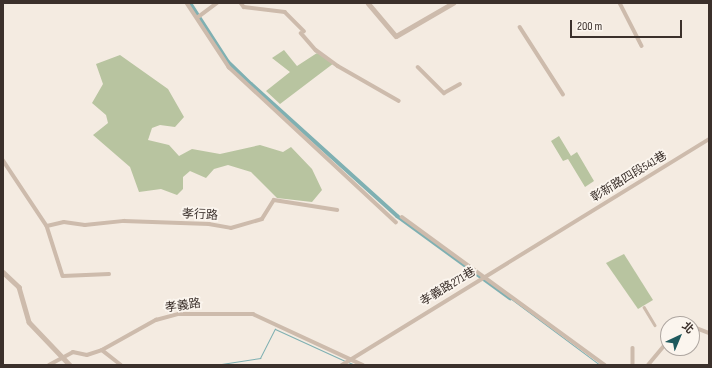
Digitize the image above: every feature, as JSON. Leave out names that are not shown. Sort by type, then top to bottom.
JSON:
[{"type":"street","points":[[187,3],[229,67],[396,222]]},
{"type":"street","points":[[197,18],[216,3]]},
{"type":"street","points":[[241,3],[244,7],[285,12],[316,50],[338,66],[399,101]]},
{"type":"street","points":[[368,3],[396,36],[453,3]]},
{"type":"street","points":[[620,3],[642,46]]},
{"type":"street","points":[[520,27],[563,94]]},
{"type":"street","points":[[418,67],[444,93],[460,84]]},
{"type":"street","name":"彰新路四段541巷","points":[[558,231],[709,140]]},
{"type":"street","points":[[3,160],[47,226],[63,276],[109,274]]},
{"type":"street","name":"孝行路","points":[[47,226],[64,222],[85,225],[124,221],[209,224],[231,228],[262,219],[274,200],[337,210]]},
{"type":"street","points":[[402,217],[605,365]]},
{"type":"street","name":"孝義路271巷","points":[[345,363],[558,231]]},
{"type":"street","points":[[3,272],[19,287],[29,322],[70,365]]},
{"type":"street","points":[[644,307],[655,325]]},
{"type":"street","name":"孝義路","points":[[49,365],[73,352],[87,355],[102,350],[156,320],[179,314],[253,314],[273,322],[345,363],[362,365]]},
{"type":"street","points":[[633,348],[634,364],[639,365]]},
{"type":"street","points":[[102,350],[121,365]]},
{"type":"street","points":[[648,365],[660,351]]},
{"type":"green space","points":[[284,50],[297,66],[317,53],[334,63],[280,104],[266,91],[290,72],[272,58]]},
{"type":"green space","points":[[120,55],[168,89],[184,117],[175,127],[160,125],[152,128],[148,140],[169,145],[179,156],[192,149],[220,154],[260,145],[283,152],[291,147],[312,169],[322,190],[312,202],[277,198],[251,172],[228,165],[214,169],[206,178],[190,171],[183,177],[183,189],[177,195],[161,189],[139,192],[130,167],[93,135],[108,123],[106,115],[92,103],[103,84],[96,64]]},
{"type":"green space","points":[[559,136],[571,156],[577,152],[594,181],[585,187],[568,159],[563,161],[551,141]]},
{"type":"green space","points":[[624,254],[653,300],[638,309],[606,263]]},
{"type":"waterway","points":[[190,3],[228,62],[251,84],[397,216],[510,298]]},
{"type":"waterway","points":[[510,298],[600,365]]},
{"type":"waterway","points":[[215,365],[260,358],[275,329],[345,361]]},
{"type":"waterway","points":[[348,362],[355,365]]},
{"type":"waterway","points":[[58,365],[64,365]]}]
